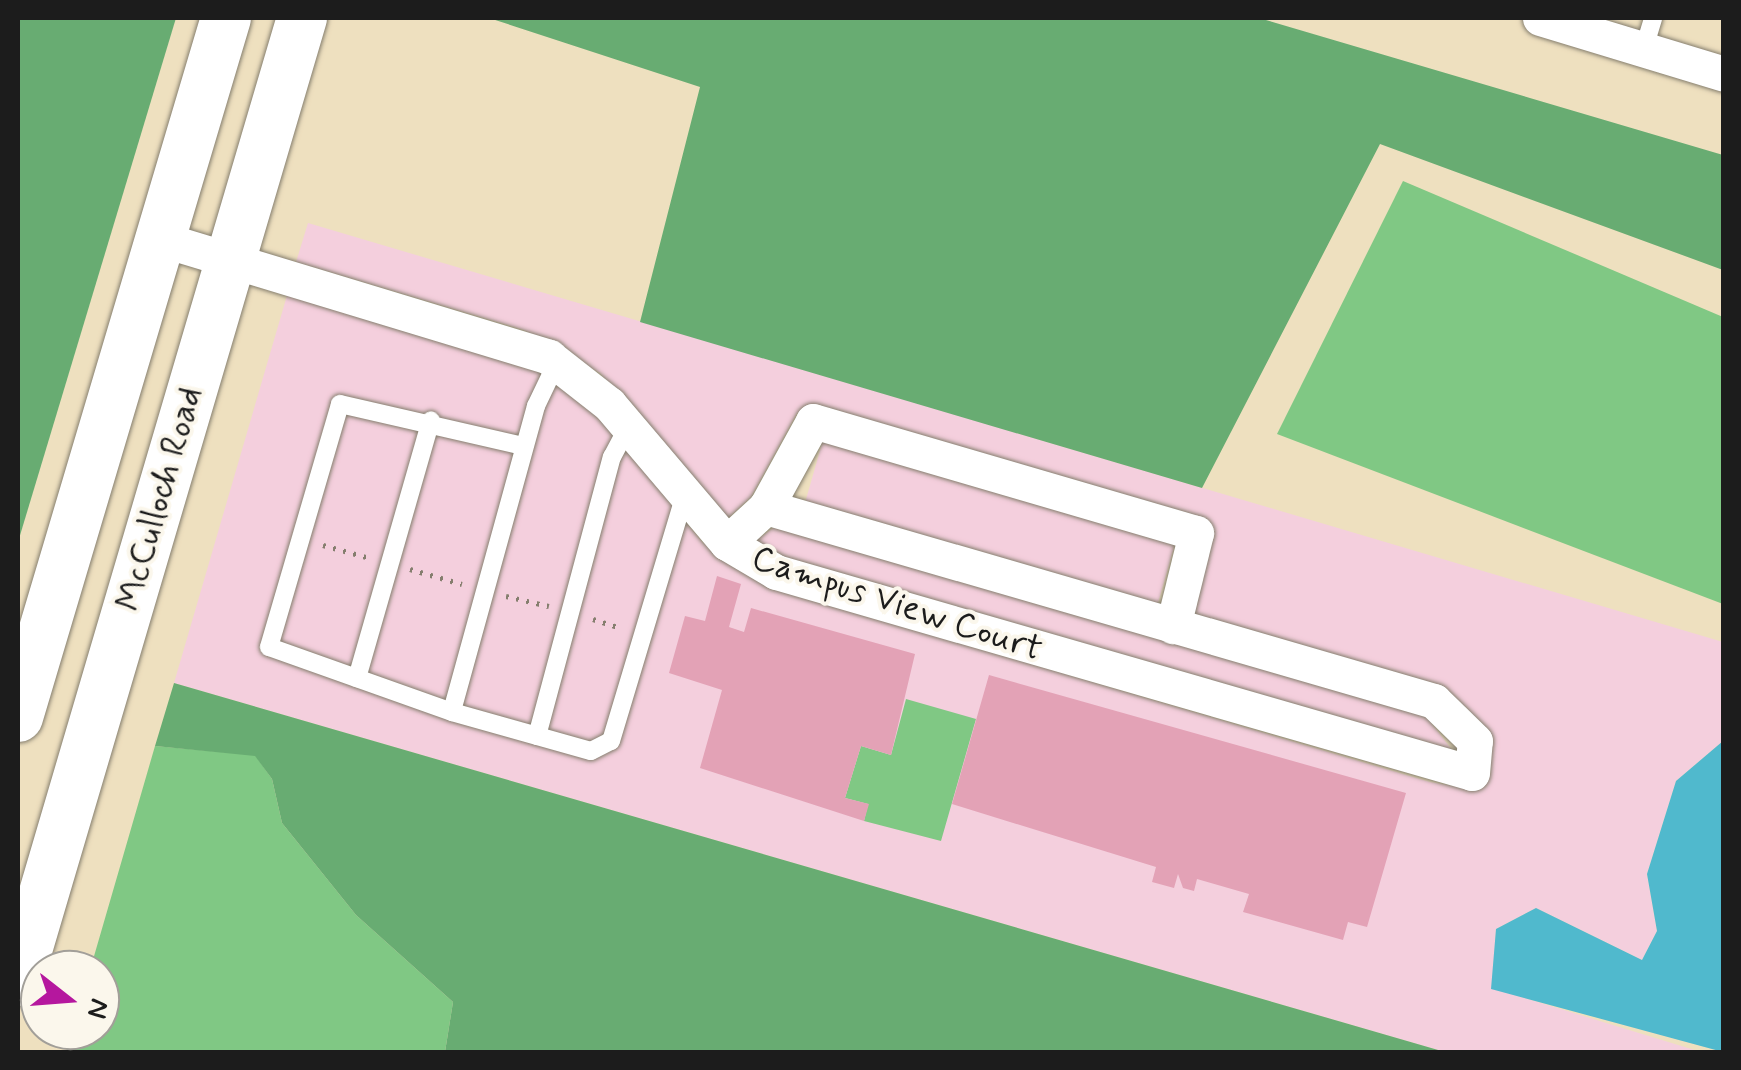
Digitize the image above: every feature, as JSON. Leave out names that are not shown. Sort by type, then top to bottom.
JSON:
[{"type":"main road","name":"McCulloch Road","points":[[18,717],[226,18]]},
{"type":"main road","name":"McCulloch Road","points":[[18,981],[302,18]]},
{"type":"street","points":[[1540,18],[1649,31],[1724,74]]},
{"type":"street","name":"Campus View Court","points":[[160,239],[557,362],[628,427],[727,543],[776,572],[1177,693],[1472,774],[1475,741],[1434,702],[1172,626]]},
{"type":"street","points":[[727,543],[766,508],[813,421],[1196,533],[1172,626],[766,508]]},
{"type":"lane","points":[[452,712],[524,446],[557,362]]},
{"type":"lane","points":[[524,446],[431,420],[340,404],[269,647],[452,712],[591,751],[611,741],[685,495]]},
{"type":"lane","points":[[357,678],[431,420]]},
{"type":"lane","points":[[537,736],[612,458],[628,427]]},
{"type":"shaded area","points":[[308,223],[1723,642],[1723,741],[1676,781],[1647,874],[1657,931],[1642,960],[1536,908],[1496,929],[1492,988],[1701,1052],[1445,1052],[174,683],[288,292],[541,371],[596,413],[703,543],[768,586],[1430,782],[1470,789],[1490,775],[1492,743],[1194,615],[1213,538],[1200,518],[817,406],[797,413],[751,497],[727,519],[600,373],[524,330],[296,262]]},
{"type":"shaded area","points":[[823,440],[1176,541],[1158,605],[805,503]]},
{"type":"shaded area","points":[[776,526],[1425,715],[1456,755],[782,557],[754,542]]},
{"type":"green space","points":[[18,18],[176,18],[18,542]]},
{"type":"green space","points":[[489,18],[1259,18],[1723,155],[1723,270],[1380,144],[1202,488],[640,322],[700,87]]},
{"type":"green space","points":[[1403,181],[1723,317],[1723,604],[1277,434]]},
{"type":"green space","points":[[174,683],[1445,1052],[445,1052],[453,1002],[356,915],[282,823],[272,779],[255,756],[155,746]]},
{"type":"green space","points":[[906,699],[976,719],[941,841],[864,821],[868,804],[845,798],[861,746],[891,755]]},
{"type":"green space","points":[[155,746],[255,755],[272,779],[282,823],[356,915],[453,1002],[445,1052],[66,1052],[120,1050],[120,950],[96,950]]},
{"type":"water","points":[[1723,741],[1723,1052],[1491,989],[1496,929],[1536,908],[1642,960],[1657,931],[1647,874],[1676,781]]},
{"type":"building","points":[[717,576],[741,584],[729,627],[744,632],[751,608],[915,654],[891,755],[861,746],[845,798],[869,804],[864,821],[700,768],[722,690],[669,673],[685,616],[705,621]]},
{"type":"building","points":[[989,675],[1406,793],[1367,927],[1348,922],[1343,940],[1243,912],[1249,894],[1197,879],[1194,891],[1183,888],[1178,874],[1174,888],[1152,882],[1156,867],[952,804]]}]
